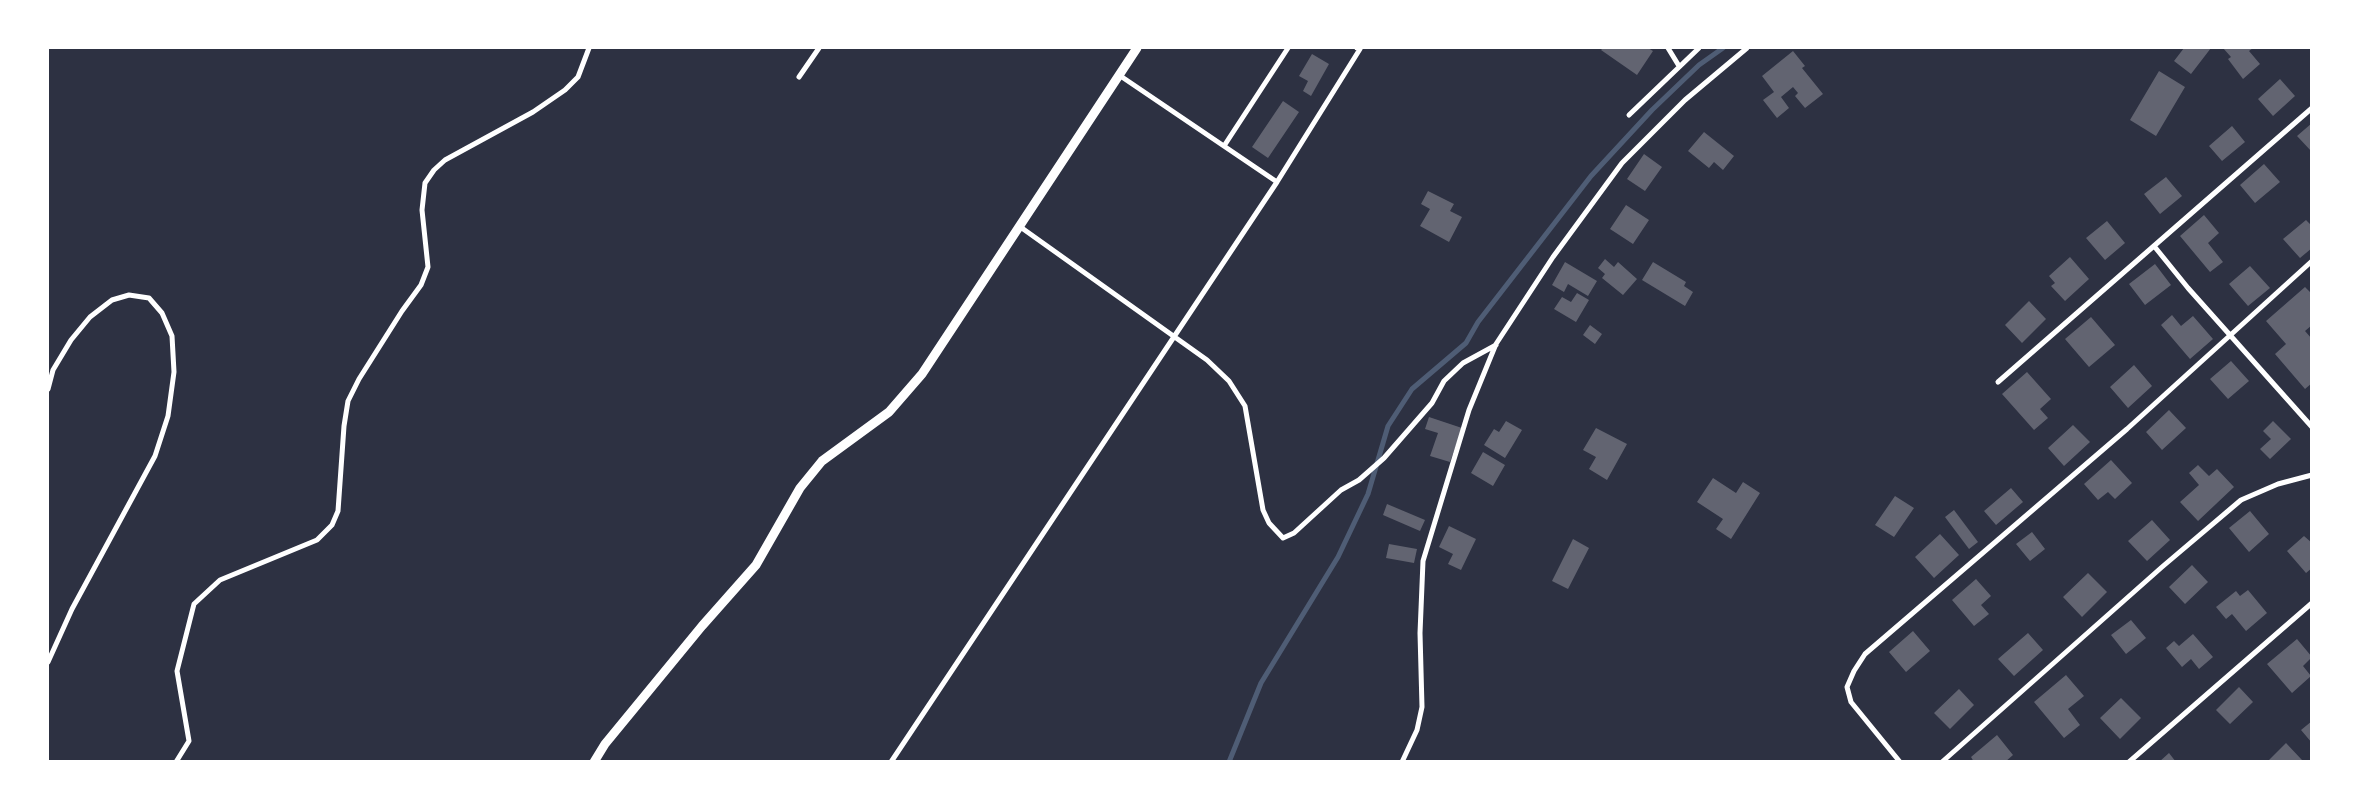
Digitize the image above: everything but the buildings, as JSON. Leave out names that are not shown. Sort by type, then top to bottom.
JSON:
[{"type":"street","points":[[176,762],[189,741],[177,671],[194,604],[220,580],[317,540],[332,525],[338,511],[343,435],[348,401],[359,379],[402,311],[421,285],[428,267],[422,210],[426,183],[434,170],[446,160],[533,112],[565,90],[578,76],[589,48]]},
{"type":"street","points":[[798,77],[819,48]]},
{"type":"street","points":[[594,762],[605,744],[702,626],[756,565],[800,488],[822,461],[889,412],[922,374],[1137,48]]},
{"type":"street","points":[[1224,146],[1288,48]]},
{"type":"street","points":[[891,762],[1277,182],[1360,49],[1357,48]]},
{"type":"street","points":[[1668,48],[1679,66]]},
{"type":"street","points":[[1629,115],[1699,48]]},
{"type":"street","points":[[1402,762],[1417,730],[1422,707],[1420,633],[1423,561],[1470,410],[1496,344],[1553,257],[1622,163],[1685,100],[1747,48]]},
{"type":"street","points":[[1118,75],[1277,182]]},
{"type":"street","points":[[1998,382],[2312,108]]},
{"type":"street","points":[[1019,226],[1174,336],[1220,371],[1238,392],[1245,406],[1264,510],[1269,523],[1283,538],[1294,533],[1341,490],[1359,480],[1384,458],[1432,403],[1444,381],[1463,363],[1496,344]]},
{"type":"street","points":[[2154,246],[2188,288],[2312,426]]},
{"type":"street","points":[[1900,762],[1851,702],[1847,687],[1854,671],[1865,654],[2112,442],[2312,261]]},
{"type":"street","points":[[48,389],[53,370],[72,340],[90,317],[112,300],[129,295],[149,298],[162,313],[172,336],[174,372],[168,416],[155,456],[72,610],[48,662]]},
{"type":"street","points":[[1942,762],[2147,580],[2242,500],[2278,484],[2312,474]]},
{"type":"street","points":[[2129,762],[2312,603]]},
{"type":"waterway","points":[[1229,762],[1261,683],[1338,557],[1368,494],[1388,426],[1412,389],[1466,343],[1478,322],[1591,176],[1652,110],[1699,65],[1723,48]]}]
